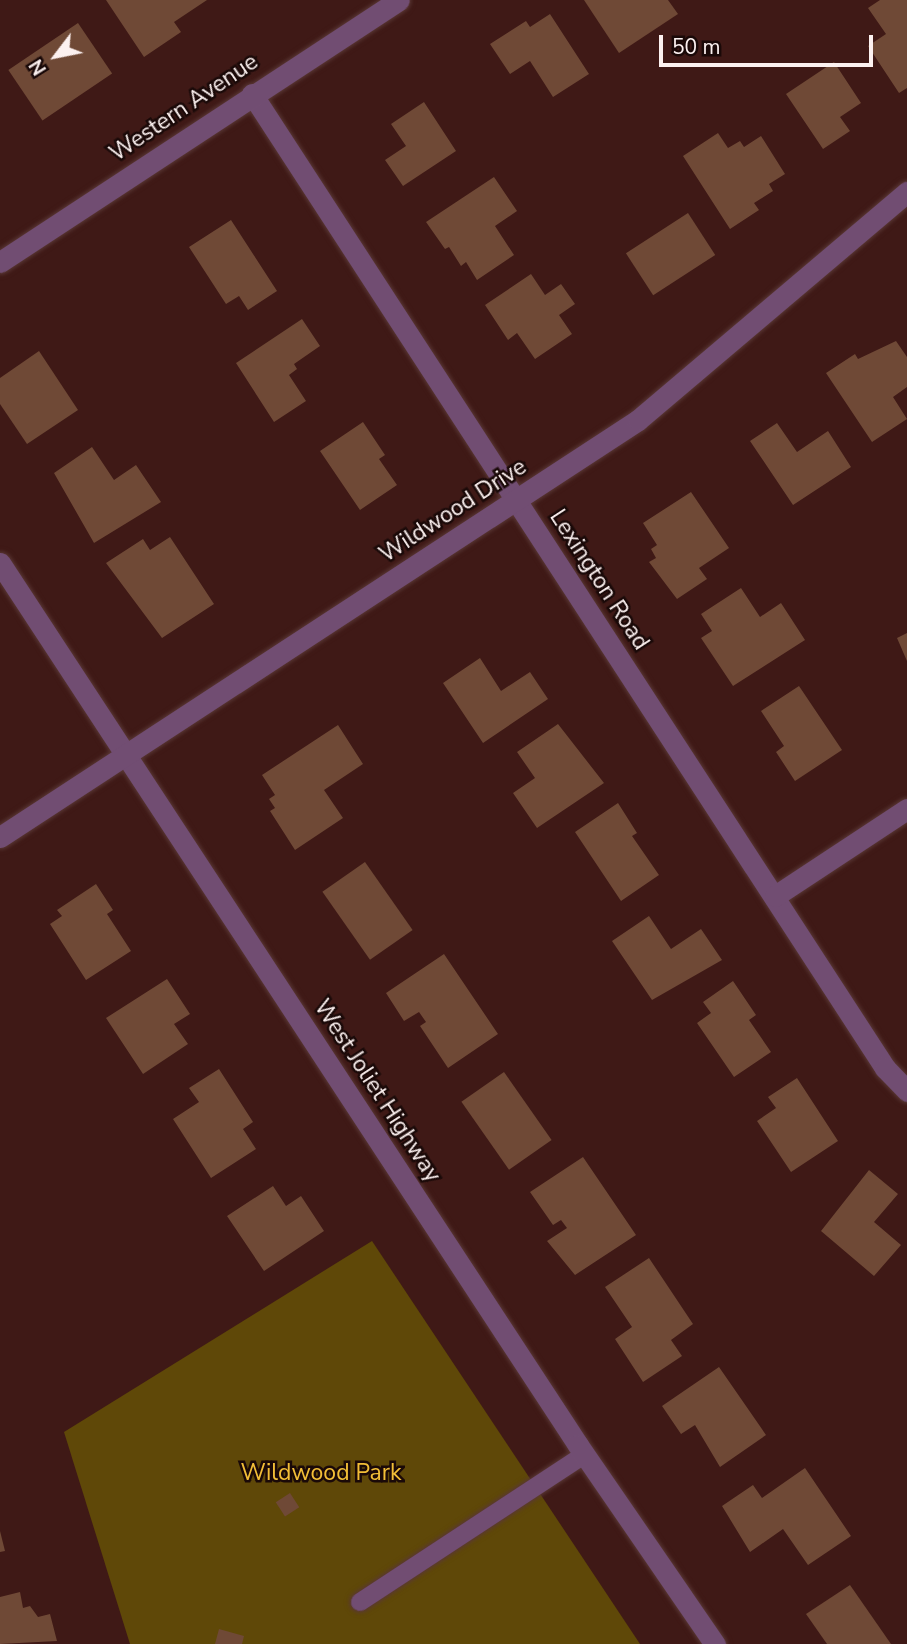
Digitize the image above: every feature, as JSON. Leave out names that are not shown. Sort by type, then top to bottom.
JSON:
[{"type":"street","name":"Western Avenue","points":[[0,262],[398,0]]},
{"type":"street","name":"Lexington Road","points":[[252,94],[885,1068],[907,1091]]},
{"type":"street","name":"Wildwood Drive","points":[[0,836],[638,420],[907,192]]},
{"type":"street","name":"West Joliet Highway","points":[[0,563],[584,1454],[716,1644]]},
{"type":"street","points":[[775,896],[907,809]]},
{"type":"lane","points":[[360,1602],[584,1454]]},
{"type":"green space","name":"Wildwood Park","points":[[372,1241],[640,1644],[130,1644],[64,1432]]},
{"type":"building","points":[[106,0],[207,0],[174,22],[181,32],[144,57]]},
{"type":"building","points":[[584,0],[668,0],[678,14],[619,53]]},
{"type":"building","points":[[880,0],[907,0],[907,88],[899,93],[868,46],[886,34],[868,8]]},
{"type":"building","points":[[550,14],[589,74],[553,97],[530,61],[510,74],[490,44],[526,21],[530,27]]},
{"type":"building","points":[[78,23],[112,74],[42,121],[8,70]]},
{"type":"building","points":[[834,62],[861,103],[840,117],[850,131],[823,149],[786,94]]},
{"type":"building","points":[[424,102],[456,151],[403,186],[385,160],[406,146],[391,124]]},
{"type":"building","points":[[718,133],[728,148],[740,141],[744,147],[761,136],[785,174],[769,184],[773,191],[754,203],[759,210],[730,229],[683,156]]},
{"type":"building","points":[[494,177],[517,211],[495,226],[514,255],[477,280],[466,262],[461,266],[449,247],[445,249],[426,222]]},
{"type":"building","points":[[688,213],[715,255],[653,295],[626,253]]},
{"type":"building","points":[[231,220],[277,291],[248,310],[239,296],[226,304],[189,247]]},
{"type":"building","points":[[531,274],[545,295],[561,284],[575,304],[559,315],[572,334],[535,359],[517,333],[508,340],[485,305]]},
{"type":"building","points":[[302,319],[320,346],[294,364],[297,369],[289,375],[306,401],[274,422],[236,363]]},
{"type":"building","points":[[896,341],[907,357],[907,387],[893,397],[907,419],[872,442],[826,373],[855,354],[858,359]]},
{"type":"building","points":[[39,351],[78,410],[27,444],[0,404],[0,378]]},
{"type":"building","points":[[363,422],[385,455],[379,459],[397,485],[360,510],[320,451]]},
{"type":"building","points":[[777,423],[797,452],[828,431],[851,467],[793,505],[750,441]]},
{"type":"building","points":[[92,447],[114,480],[136,465],[161,502],[94,543],[54,473]]},
{"type":"building","points":[[691,492],[729,548],[699,568],[707,579],[677,599],[649,562],[656,558],[651,549],[657,545],[643,523]]},
{"type":"building","points":[[170,537],[214,604],[162,638],[106,563],[143,539],[150,550]]},
{"type":"building","points":[[741,588],[760,617],[781,603],[805,640],[733,686],[701,638],[712,631],[701,614]]},
{"type":"building","points":[[907,633],[907,661],[897,638]]},
{"type":"building","points":[[480,658],[501,691],[530,672],[548,699],[483,743],[443,683]]},
{"type":"building","points":[[799,686],[842,750],[795,781],[776,752],[784,746],[761,711]]},
{"type":"building","points":[[558,724],[604,783],[537,828],[513,793],[535,778],[517,752]]},
{"type":"building","points":[[338,725],[363,764],[324,790],[343,818],[295,850],[270,811],[275,808],[269,799],[275,795],[262,775]]},
{"type":"building","points":[[618,803],[637,833],[632,836],[659,875],[621,901],[575,832]]},
{"type":"building","points":[[365,862],[413,930],[370,960],[322,892]]},
{"type":"building","points":[[96,884],[113,910],[107,914],[131,951],[86,980],[50,924],[62,916],[57,910]]},
{"type":"building","points":[[649,916],[671,949],[701,929],[722,960],[652,1000],[612,941]]},
{"type":"building","points":[[444,954],[498,1034],[448,1068],[420,1026],[426,1022],[419,1012],[404,1021],[386,993]]},
{"type":"building","points":[[167,979],[190,1014],[174,1024],[188,1044],[143,1074],[106,1018]]},
{"type":"building","points":[[733,981],[756,1015],[749,1020],[771,1052],[734,1077],[697,1023],[711,1013],[703,1002]]},
{"type":"building","points":[[219,1069],[253,1122],[243,1129],[256,1149],[211,1178],[173,1119],[199,1102],[189,1088]]},
{"type":"building","points":[[504,1072],[552,1140],[509,1170],[461,1102]]},
{"type":"building","points":[[797,1078],[838,1141],[791,1172],[757,1121],[776,1108],[768,1097]]},
{"type":"building","points":[[583,1157],[636,1235],[575,1275],[547,1241],[567,1228],[561,1220],[553,1225],[530,1192]]},
{"type":"building","points":[[869,1170],[898,1194],[874,1222],[901,1245],[874,1276],[821,1231]]},
{"type":"building","points":[[273,1186],[286,1206],[301,1196],[324,1231],[264,1271],[227,1216]]},
{"type":"building","points":[[649,1258],[693,1324],[671,1340],[682,1356],[643,1382],[615,1339],[632,1327],[605,1287]]},
{"type":"building","points":[[719,1367],[766,1435],[720,1467],[695,1425],[681,1434],[662,1406]]},
{"type":"building","points":[[805,1468],[851,1536],[808,1565],[783,1529],[750,1552],[722,1506],[753,1485],[762,1498]]},
{"type":"building","points":[[290,1493],[299,1507],[285,1517],[276,1502]]},
{"type":"building","points":[[0,1531],[5,1551],[0,1552]]},
{"type":"building","points":[[850,1585],[891,1644],[827,1644],[806,1614]]},
{"type":"building","points":[[20,1592],[23,1608],[30,1606],[38,1617],[50,1614],[57,1641],[0,1644],[0,1597]]},
{"type":"building","points":[[219,1629],[244,1636],[242,1644],[215,1644]]}]
